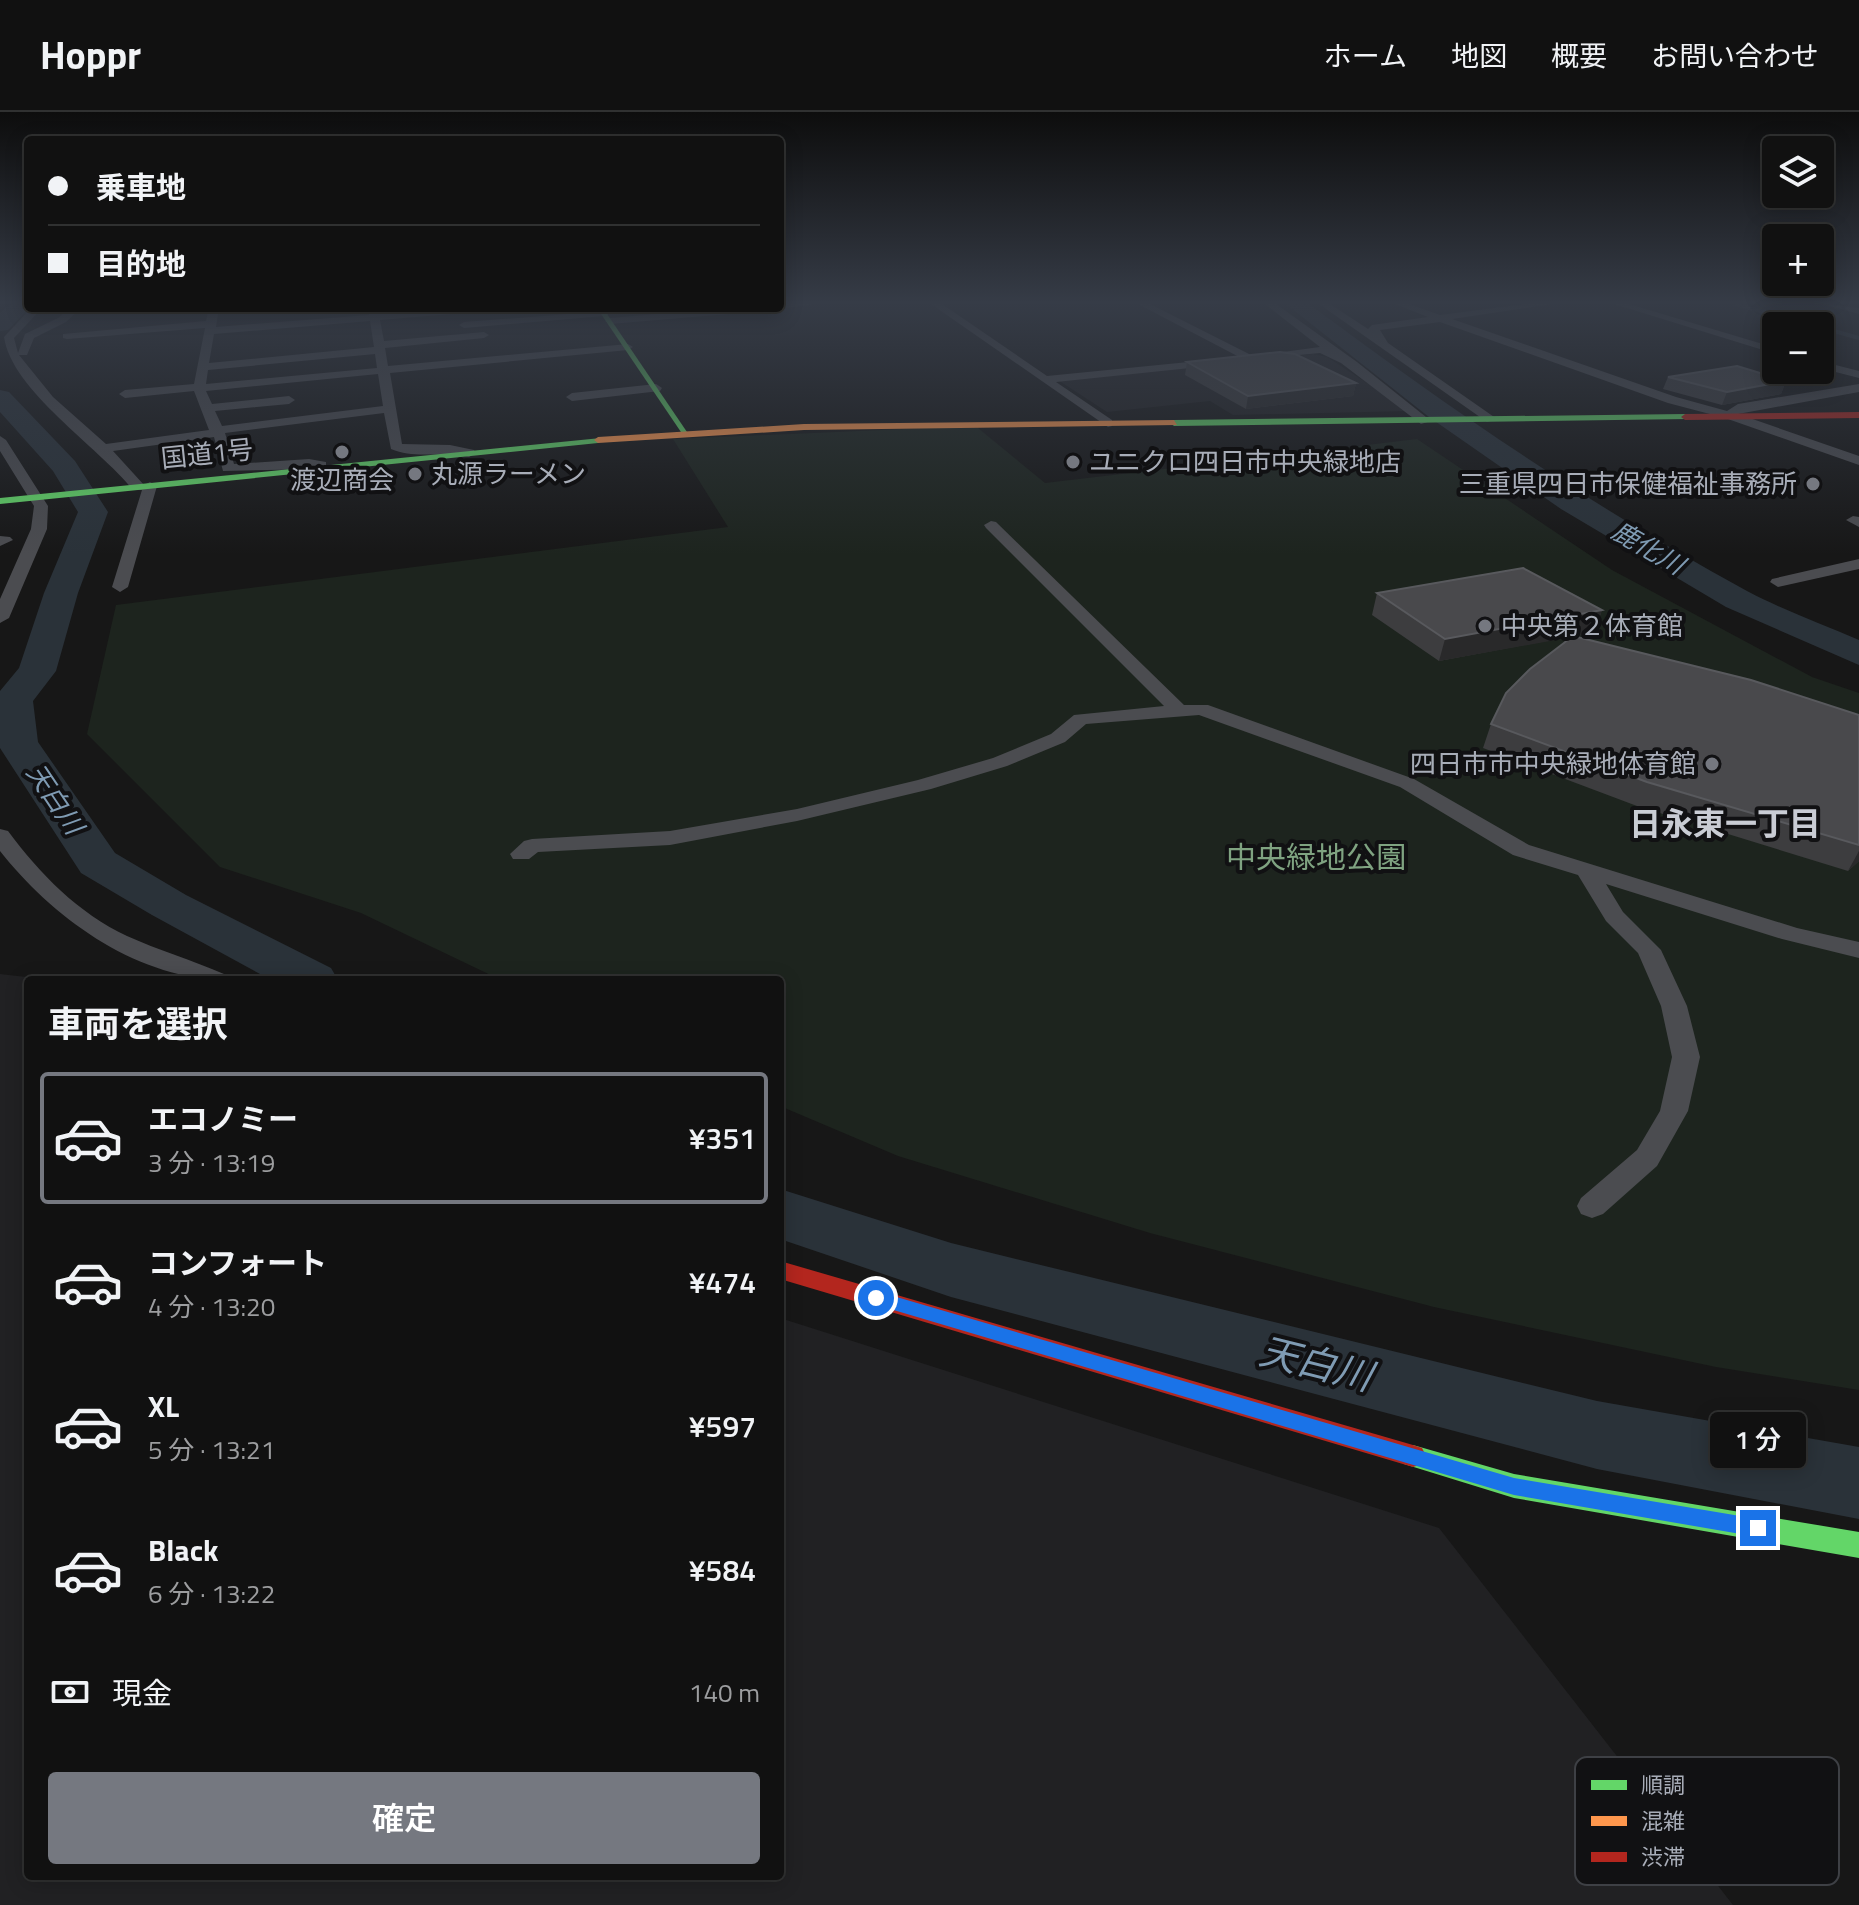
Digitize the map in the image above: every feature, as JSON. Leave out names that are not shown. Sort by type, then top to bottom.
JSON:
[{"type":"main road","points":[[656,388],[686,433]]},
{"type":"main road","name":"国道1号","points":[[0,501],[686,433],[850,426],[1859,415]]},
{"type":"main road","points":[[784,1271],[1514,1486],[1859,1545]]},
{"type":"street","points":[[39,388],[144,487],[120,587]]},
{"type":"street","points":[[125,394],[192,388]]},
{"type":"street","points":[[199,388],[223,444],[228,468],[309,463],[331,467]]},
{"type":"street","points":[[277,388],[307,418]]},
{"type":"street","points":[[387,388],[398,449],[453,447],[469,453]]},
{"type":"street","points":[[572,397],[656,388]]},
{"type":"street","points":[[1059,388],[1108,423]]},
{"type":"street","points":[[1385,388],[1428,420]]},
{"type":"street","points":[[1445,388],[1491,419]]},
{"type":"street","points":[[1637,388],[1729,415],[1859,461]]},
{"type":"street","points":[[1729,415],[1738,408],[1859,388]]},
{"type":"street","points":[[206,408],[246,399],[289,400]]},
{"type":"street","points":[[246,399],[265,423]]},
{"type":"street","points":[[103,448],[265,423],[390,409]]},
{"type":"street","points":[[0,440],[41,506],[39,529],[0,618]]},
{"type":"street","points":[[991,525],[1179,711]]},
{"type":"street","points":[[1778,582],[1859,564]]},
{"type":"street","points":[[521,854],[532,846],[670,838],[797,815],[924,785],[1000,762],[1058,738],[1081,719],[1201,709],[1407,783],[1521,850],[1791,934],[1859,950]]},
{"type":"street","points":[[0,836],[39,885],[83,919],[114,939],[205,976]]},
{"type":"street","points":[[1588,873],[1614,916],[1649,950],[1674,1006],[1686,1057],[1674,1111],[1647,1158],[1592,1206]]},
{"type":"shaded area","points":[[1070,388],[1374,388],[1410,411],[1233,415],[1210,401],[1107,412]]},
{"type":"shaded area","points":[[0,974],[24,977],[24,1880],[784,1880],[784,1319],[1439,1528],[1618,1757],[1575,1757],[1575,1885],[1717,1885],[1733,1905],[0,1905]]},
{"type":"green space","name":"中央緑地公園","points":[[978,428],[1045,483],[1417,439],[1612,570],[1812,677],[1859,693],[1859,1390],[1716,1367],[1434,1307],[1150,1233],[898,1156],[784,1108],[784,976],[493,976],[361,913],[220,867],[87,734],[116,605],[728,527],[673,439]]},
{"type":"building","points":[[1233,388],[1317,388],[1248,396]]},
{"type":"building","points":[[1710,388],[1750,388],[1727,392]]},
{"type":"building","points":[[1523,568],[1602,610],[1445,639],[1377,593]]},
{"type":"building","points":[[1573,636],[1751,680],[1859,715],[1859,845],[1647,782],[1491,724],[1506,693],[1530,669]]},
{"type":"waterway","name":"鹿化川","points":[[1406,388],[1572,503],[1738,600],[1859,654]]},
{"type":"waterway","name":"天白川","points":[[0,397],[65,467],[93,512],[61,593],[37,671],[13,700],[17,742],[98,863],[169,905],[304,976]]},
{"type":"waterway","name":"天白川","points":[[784,1215],[951,1270],[1597,1435],[1859,1483]]},
{"type":"traffic: fast","points":[[655,388],[686,433]]},
{"type":"traffic: fast","points":[[1174,423],[1685,417]]},
{"type":"traffic: fast","points":[[0,501],[598,440]]},
{"type":"traffic: fast","points":[[1413,1456],[1514,1486],[1859,1545]]},
{"type":"traffic: slow","points":[[598,440],[804,427],[1174,423]]},
{"type":"traffic: jam","points":[[1685,417],[1859,415]]},
{"type":"traffic: jam","points":[[784,1271],[1413,1456]]},
{"type":"place","name":"渡辺商会","points":[[342,452]]},
{"type":"place","name":"ユニクロ四日市中央緑地店","points":[[1073,462]]},
{"type":"place","name":"丸源ラーメン","points":[[415,474]]},
{"type":"place","name":"三重県四日市保健福祉事務所","points":[[1813,484]]},
{"type":"place","name":"中央第２体育館","points":[[1485,626]]},
{"type":"place","name":"四日市市中央緑地体育館","points":[[1712,764]]},
{"type":"district","name":"日永東一丁目","points":[[1725,824]]},
{"type":"route","points":[[876,1298],[1514,1486],[1758,1528]]}]
